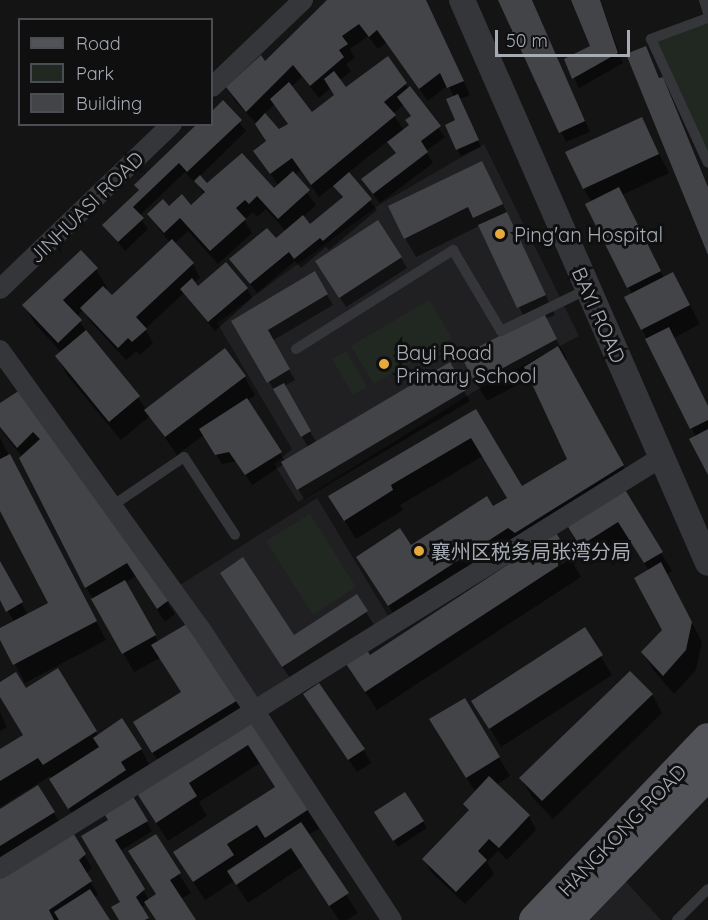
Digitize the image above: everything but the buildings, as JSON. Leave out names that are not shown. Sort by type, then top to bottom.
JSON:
[{"type":"main road","name":"HANGKONG ROAD","points":[[535,920],[708,739]]},
{"type":"main road","name":"HANGKONG ROAD","points":[[567,920],[708,774]]},
{"type":"street","points":[[213,86],[303,0]]},
{"type":"street","name":"BAYI ROAD","points":[[462,0],[708,564]]},
{"type":"street","name":"JINHUASI ROAD","points":[[0,289],[170,126]]},
{"type":"street","points":[[0,350],[200,628],[392,920]]},
{"type":"street","points":[[0,868],[662,457]]},
{"type":"lane","points":[[707,9],[651,39],[708,163]]},
{"type":"lane","points":[[296,349],[453,250],[501,331],[588,289]]},
{"type":"lane","points":[[112,506],[184,457],[235,535]]},
{"type":"lane","points":[[677,920],[708,889]]},
{"type":"shaded area","name":"Bayi Road Primary School","points":[[484,144],[579,336],[475,391],[298,502],[274,464],[292,449],[217,323],[379,205]]},
{"type":"shaded area","points":[[317,498],[393,624],[254,710],[172,590]]},
{"type":"shaded area","points":[[619,874],[661,920],[577,920]]},
{"type":"green space","points":[[708,18],[708,163],[651,39]]},
{"type":"green space","points":[[429,300],[452,338],[374,384],[351,346]]},
{"type":"green space","points":[[346,351],[367,387],[353,395],[332,359]]},
{"type":"green space","points":[[310,514],[356,587],[313,615],[266,541]]},
{"type":"place","name":"Ping'an Hospital","points":[[500,234]]},
{"type":"place","name":"Bayi Road Primary School","points":[[384,364]]},
{"type":"place","name":"襄州区税务局张湾分局","points":[[419,551]]}]
